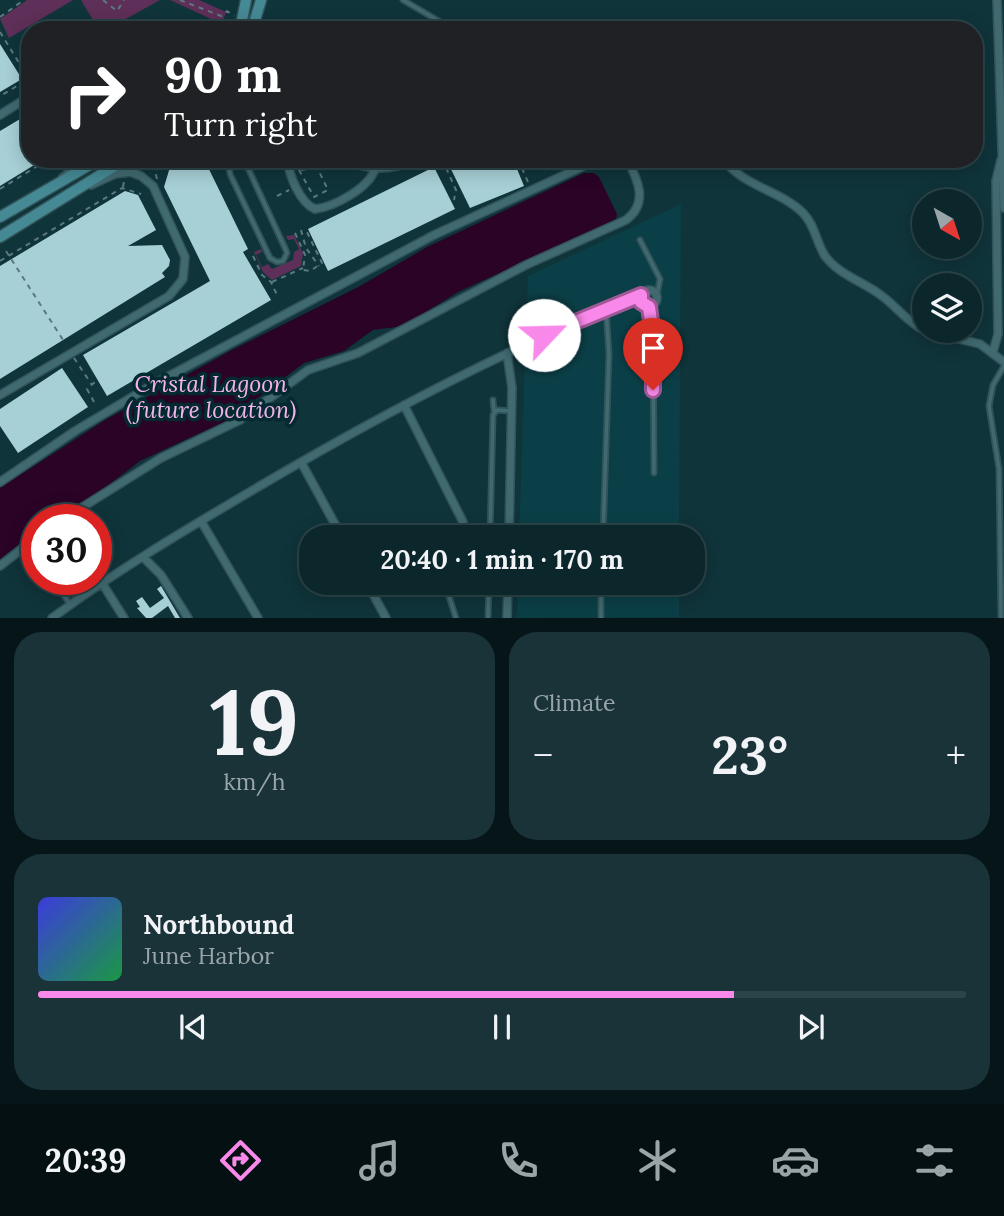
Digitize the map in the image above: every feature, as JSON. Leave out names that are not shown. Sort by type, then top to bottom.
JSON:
[{"type":"street","points":[[238,21],[246,0]]},
{"type":"street","points":[[255,21],[261,0]]},
{"type":"street","points":[[997,0],[1004,208]]},
{"type":"street","points":[[0,115],[21,102]]},
{"type":"street","points":[[993,352],[998,334],[1000,233],[996,181],[1003,160]]},
{"type":"street","points":[[58,182],[76,168]]},
{"type":"street","points":[[0,217],[84,168]]},
{"type":"street","points":[[0,237],[111,168]]},
{"type":"street","points":[[70,193],[135,168]]},
{"type":"street","points":[[290,168],[306,202],[315,209],[362,188],[375,169]]},
{"type":"street","points":[[372,168],[383,168]]},
{"type":"street","points":[[0,482],[75,431],[154,384],[434,235],[579,168]]},
{"type":"street","points":[[88,504],[161,458],[240,420],[308,370],[358,353],[546,256],[626,220],[637,209],[641,194],[630,168]]},
{"type":"street","points":[[732,168],[743,178],[798,209],[812,225],[820,247],[832,263],[883,296],[912,323]]},
{"type":"street","points":[[0,395],[169,296],[180,284],[186,268],[184,251],[153,186],[141,176],[130,172]]},
{"type":"street","points":[[112,577],[301,461],[507,353],[649,290],[657,295],[655,305],[649,307],[641,302],[641,295]]},
{"type":"street","points":[[976,343],[993,352],[1004,364]]},
{"type":"street","points":[[507,353],[512,379],[509,525]]},
{"type":"street","points":[[404,405],[463,522]]},
{"type":"street","points":[[301,461],[336,525]]},
{"type":"street","points":[[201,521],[258,618]]},
{"type":"street","points":[[0,566],[21,550]]},
{"type":"street","points":[[143,557],[164,579],[188,618]]},
{"type":"street","points":[[52,618],[84,595]]},
{"type":"street","points":[[110,595],[124,618]]},
{"type":"street","points":[[374,595],[386,618]]},
{"type":"street","points":[[507,618],[508,595]]},
{"type":"lane","points":[[403,0],[439,21]]},
{"type":"lane","points":[[229,168],[270,258],[280,262],[286,256],[286,250],[248,168]]},
{"type":"lane","points":[[640,240],[660,279],[657,295]]},
{"type":"lane","points":[[649,307],[653,335],[654,472]]},
{"type":"lane","points":[[603,525],[609,354],[606,309]]},
{"type":"lane","points":[[1001,618],[999,469],[989,406],[993,385],[1004,364]]},
{"type":"lane","points":[[490,525],[493,400]]},
{"type":"lane","points":[[494,413],[499,410],[512,411]]},
{"type":"lane","points":[[64,595],[70,604]]},
{"type":"lane","points":[[449,595],[456,618]]},
{"type":"lane","points":[[488,618],[489,595]]},
{"type":"lane","points":[[601,595],[601,618]]},
{"type":"path","points":[[0,17],[24,0]]},
{"type":"path","points":[[103,0],[117,11],[124,0]]},
{"type":"path","points":[[180,0],[221,16],[225,11],[230,11],[236,21]]},
{"type":"path","points":[[0,34],[21,67]]},
{"type":"path","points":[[0,96],[21,84]]},
{"type":"path","points":[[0,189],[34,168]]},
{"type":"path","points":[[158,168],[155,171],[159,184]]},
{"type":"path","points":[[317,168],[328,190],[314,197],[299,170],[317,168]]},
{"type":"path","points":[[446,168],[456,190],[454,200]]},
{"type":"path","points":[[522,168],[531,190]]},
{"type":"path","points":[[299,170],[296,170],[302,184]]},
{"type":"path","points":[[0,261],[122,188],[124,181]]},
{"type":"path","points":[[122,188],[141,194]]},
{"type":"path","points":[[277,196],[292,189]]},
{"type":"path","points":[[303,268],[308,272],[322,263],[305,228]]},
{"type":"path","points":[[300,230],[306,248],[319,266]]},
{"type":"path","points":[[295,233],[305,255],[303,268]]},
{"type":"path","points":[[6,251],[65,343]]},
{"type":"path","points":[[253,256],[262,275],[271,282],[277,295]]},
{"type":"path","points":[[271,282],[303,268]]},
{"type":"path","points":[[74,358],[92,385]]},
{"type":"path","points":[[94,402],[87,389],[96,381]]},
{"type":"shaded area","points":[[27,0],[73,0],[38,21],[21,21],[21,31],[9,38],[0,19]]},
{"type":"shaded area","points":[[81,0],[160,0],[122,21],[94,21]]},
{"type":"shaded area","points":[[170,0],[199,0],[226,12],[223,21],[216,21]]},
{"type":"shaded area","points":[[681,204],[679,525],[519,525],[528,276]]},
{"type":"shaded area","points":[[294,235],[303,253],[301,266],[272,280],[263,272],[254,252],[261,249],[262,252],[256,255],[262,267],[268,264],[272,269],[293,260],[294,252],[299,249],[294,239],[288,240],[286,236]]},
{"type":"shaded area","points":[[518,595],[679,595],[679,617],[517,618]]},
{"type":"water","name":"Cristal Lagoon (future location)","points":[[584,173],[594,173],[599,177],[617,214],[616,220],[458,292],[404,326],[373,330],[344,351],[304,363],[230,419],[140,461],[81,504],[21,504],[21,543],[0,559],[0,488],[105,420],[230,351],[360,286],[427,247]]},
{"type":"building","points":[[0,44],[21,80],[0,92]]},
{"type":"building","points":[[21,118],[21,168],[29,168],[0,186],[0,131]]},
{"type":"building","points":[[170,168],[208,168],[248,249],[243,252],[271,300],[107,396],[83,355],[210,281],[164,187]]},
{"type":"building","points":[[432,168],[434,168],[455,209],[328,271],[308,229]]},
{"type":"building","points":[[450,168],[517,168],[524,186],[470,208]]},
{"type":"building","points":[[125,191],[138,195],[156,230],[128,246],[162,245],[170,260],[169,266],[162,273],[165,277],[0,379],[0,266]]},
{"type":"building","points":[[62,368],[88,407],[18,453],[0,426],[0,409]]},
{"type":"building","points":[[161,586],[180,618],[175,618],[168,606],[152,618],[146,618],[137,608],[140,607],[136,601],[142,597],[150,608],[164,598],[157,589]]},
{"type":"route","points":[[544,335],[641,295],[641,302],[649,307],[652,326],[653,390]]}]
